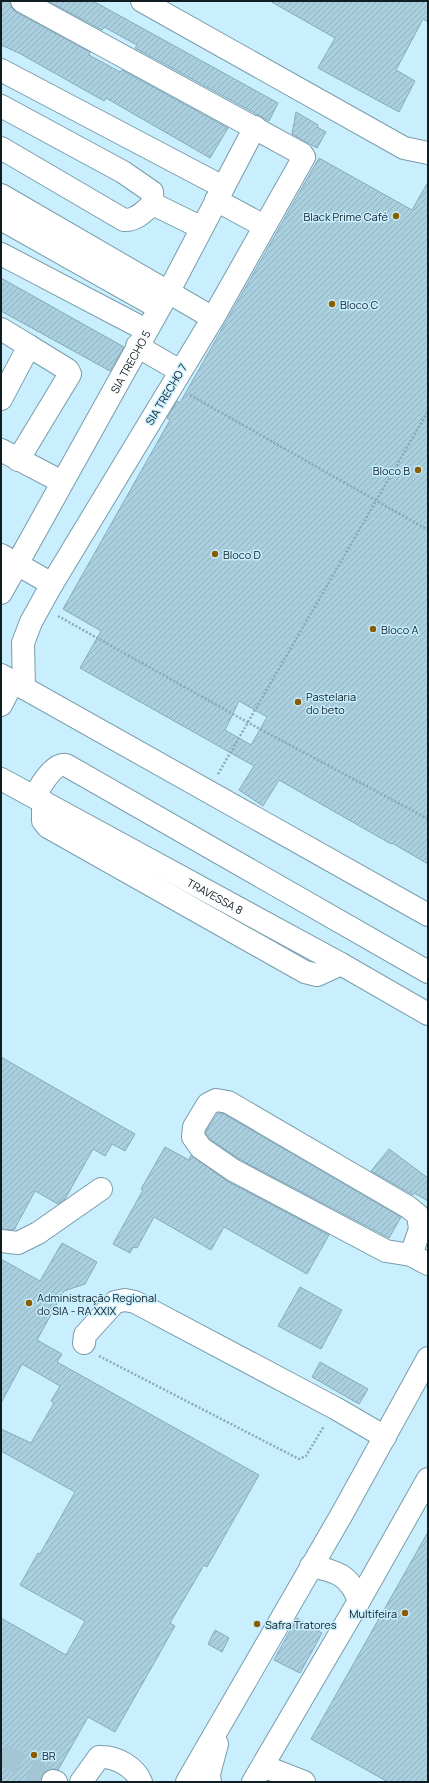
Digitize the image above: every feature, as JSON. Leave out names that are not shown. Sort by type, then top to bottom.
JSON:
[{"type":"main road","points":[[22,1],[255,128]]},
{"type":"main road","points":[[142,1],[404,148],[428,153]]},
{"type":"main road","points":[[1,70],[220,193],[264,226]]},
{"type":"main road","points":[[1,106],[123,172],[152,192],[153,204]]},
{"type":"main road","name":"SIA TRECHO 5","points":[[1,594],[9,560],[62,482],[164,300],[255,128]]},
{"type":"main road","name":"SIA TRECHO 7","points":[[13,681],[23,643],[31,622],[52,584],[213,318],[304,156],[255,128]]},
{"type":"main road","points":[[1,148],[124,220],[131,220],[137,217],[153,204]]},
{"type":"main road","points":[[1,195],[164,300]]},
{"type":"main road","points":[[153,204],[202,228]]},
{"type":"main road","points":[[1,219],[164,300],[213,318]]},
{"type":"main road","points":[[1,254],[142,338],[177,378]]},
{"type":"main road","points":[[1,329],[68,370],[70,374],[9,455],[62,482]]},
{"type":"main road","points":[[1,399],[29,346]]},
{"type":"main road","points":[[9,560],[52,584]]},
{"type":"main road","points":[[1,705],[13,681],[428,915]]},
{"type":"main road","points":[[38,798],[55,768],[62,764],[66,765],[428,972]]},
{"type":"main road","name":"TRAVESSA 8","points":[[2,781],[38,798],[341,964],[428,1014]]},
{"type":"main road","points":[[216,1100],[228,1102],[408,1207],[418,1215],[420,1228],[419,1260],[386,1251],[233,1170],[201,1148],[193,1137],[194,1127],[208,1104],[216,1100]]},
{"type":"main road","points":[[1,1241],[18,1244],[38,1233],[101,1188]]},
{"type":"main road","points":[[84,1343],[85,1336],[116,1302],[125,1300],[135,1302],[335,1408],[385,1437]]},
{"type":"main road","points":[[187,1782],[385,1437],[428,1358]]},
{"type":"main road","points":[[304,1782],[258,1774],[359,1601],[428,1478]]},
{"type":"main road","points":[[311,1566],[328,1569],[347,1579],[355,1588],[359,1601]]},
{"type":"main road","points":[[210,1782],[209,1774],[225,1714]]},
{"type":"main road","points":[[81,1782],[99,1757],[110,1756],[136,1772],[140,1782]]},
{"type":"path","points":[[177,378],[376,500],[428,530]]},
{"type":"path","points":[[209,791],[247,722],[428,411]]},
{"type":"path","points":[[55,614],[247,722],[428,819]]},
{"type":"path","points":[[84,1343],[90,1351],[299,1459],[306,1456],[335,1408]]},
{"type":"building","points":[[1,1],[10,1],[11,7],[16,12],[90,52],[89,55],[120,72],[122,70],[228,128],[210,158],[106,98],[104,101],[19,53],[1,45]]},
{"type":"building","points":[[48,1],[93,1],[278,103],[269,121],[135,48],[137,45],[104,27],[102,30]]},
{"type":"building","points":[[270,1],[428,1],[428,22],[423,19],[396,70],[415,81],[399,112],[318,68],[335,38]]},
{"type":"building","points":[[296,112],[318,125],[317,127],[326,132],[317,148],[292,134]]},
{"type":"building","points":[[319,158],[412,210],[428,182],[428,864],[279,780],[263,806],[239,790],[254,766],[80,668],[101,631],[63,609],[170,420],[167,418],[177,401],[180,403]],"holes":[[[239,701],[267,717],[251,745],[225,730]]]},
{"type":"building","points":[[1,278],[124,347],[110,371],[1,311]]},
{"type":"building","points":[[1,1057],[135,1134],[125,1151],[112,1144],[105,1156],[93,1149],[65,1199],[58,1204],[35,1191],[14,1230],[1,1229]]},
{"type":"building","points":[[218,1113],[224,1114],[401,1217],[389,1238],[239,1159],[210,1139],[206,1134],[206,1131]]},
{"type":"building","points":[[165,1147],[189,1160],[191,1155],[227,1181],[329,1235],[307,1274],[224,1227],[211,1250],[154,1217],[137,1248],[133,1247],[130,1253],[113,1244],[143,1190],[141,1189]]},
{"type":"building","points":[[389,1149],[428,1178],[428,1201],[414,1193],[413,1195],[371,1171]]},
{"type":"building","points":[[62,1243],[97,1262],[85,1284],[64,1291],[37,1340],[62,1354],[57,1362],[259,1475],[207,1567],[204,1565],[170,1623],[175,1626],[115,1732],[88,1717],[58,1770],[51,1769],[45,1771],[41,1777],[41,1782],[1,1782],[1,1618],[66,1655],[85,1621],[20,1585],[38,1553],[40,1554],[75,1492],[1,1451],[1,1429],[31,1443],[54,1403],[51,1401],[60,1386],[22,1364],[1,1403],[1,1259],[40,1281]]},
{"type":"building","points":[[300,1287],[342,1310],[321,1349],[278,1326]]},
{"type":"building","points":[[320,1362],[368,1389],[359,1404],[312,1377]]},
{"type":"building","name":"Multifeira","points":[[428,1532],[428,1782],[388,1782],[311,1739]]},
{"type":"building","points":[[297,1618],[322,1633],[300,1673],[274,1660]]},
{"type":"building","points":[[215,1630],[229,1638],[222,1652],[208,1644]]},
{"type":"tunnel","points":[[1,1754],[53,1781]]},
{"type":"place","name":"Black Prime Café","points":[[396,216]]},
{"type":"place","name":"Bloco C","points":[[332,304]]},
{"type":"place","name":"Bloco B","points":[[418,470]]},
{"type":"place","name":"Bloco D","points":[[215,554]]},
{"type":"place","name":"Bloco A","points":[[373,629]]},
{"type":"place","name":"Pastelaria do beto","points":[[298,702]]},
{"type":"place","name":"Administração Regional do SIA - RA XXIX","points":[[29,1303]]},
{"type":"place","name":"Multifeira","points":[[405,1613]]},
{"type":"place","name":"Safra Tratores","points":[[257,1624]]},
{"type":"place","name":"BR","points":[[34,1755]]}]
